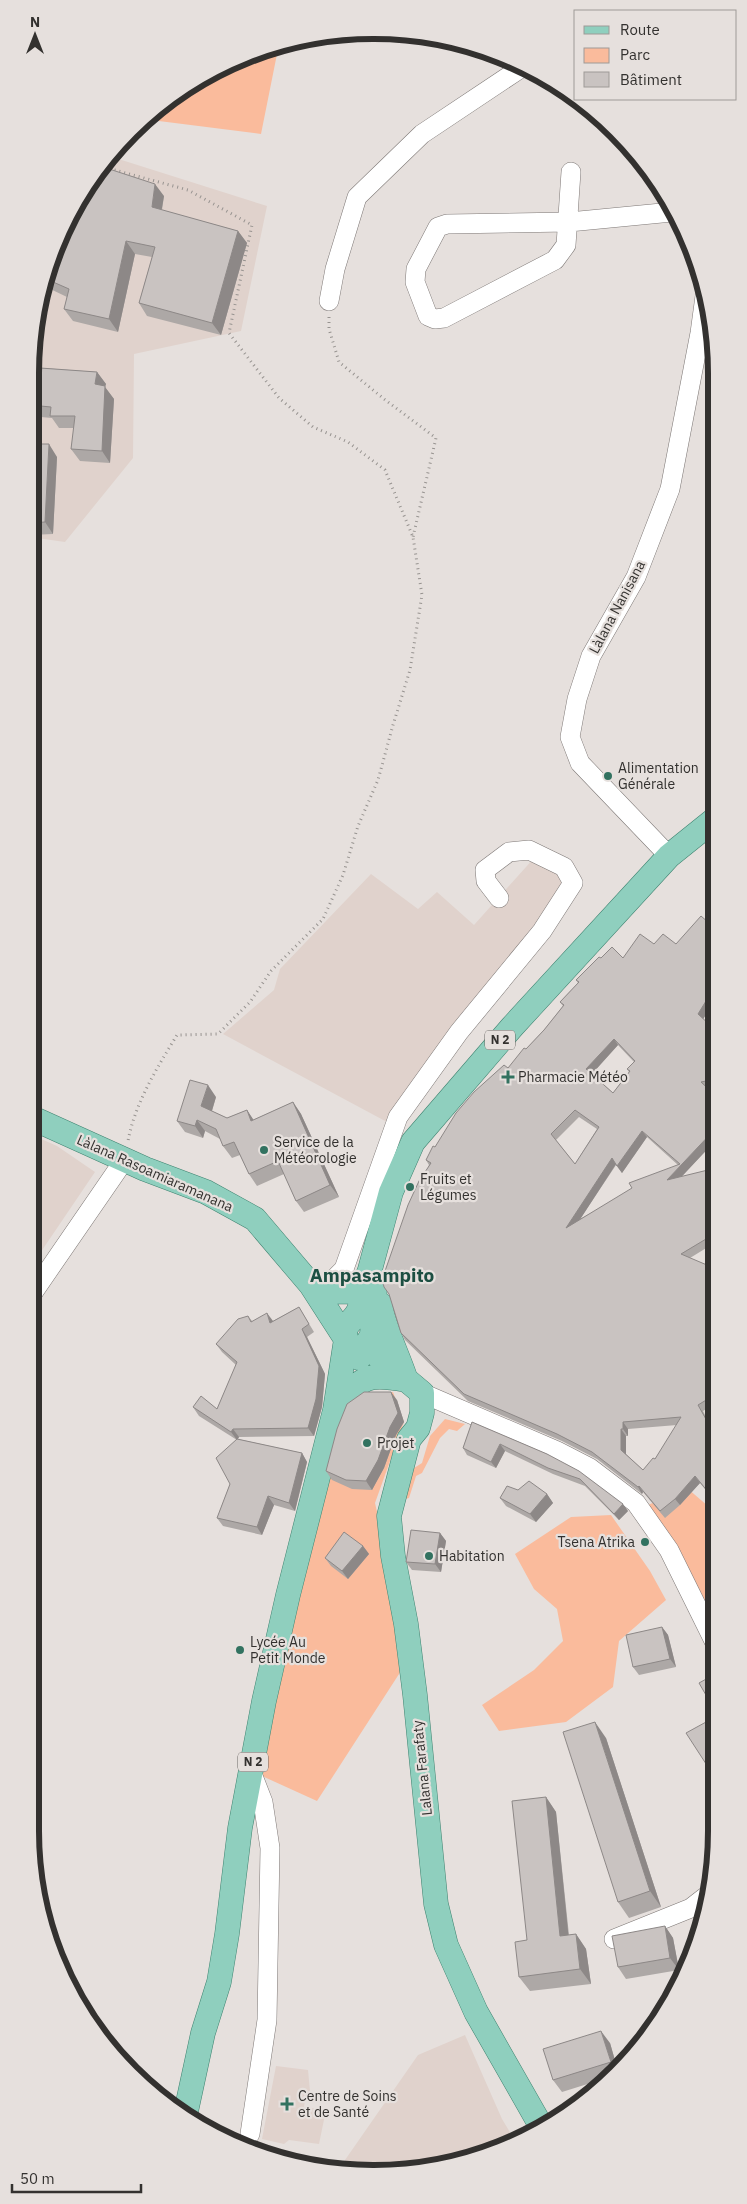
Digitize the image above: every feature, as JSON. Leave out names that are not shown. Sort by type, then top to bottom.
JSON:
[{"type":"main road","name":"N 2","points":[[186,2108],[203,2033],[219,1982],[240,1828],[288,1595],[334,1410],[359,1334],[359,1310],[391,1192],[413,1142],[512,1027],[669,856],[708,825]]},
{"type":"main road","name":"Làlana Rasoamiaramanana","points":[[39,1121],[206,1192],[255,1219],[359,1334],[414,1386]]},
{"type":"main road","points":[[334,1410],[334,1362],[318,1287],[343,1293],[355,1288],[367,1278],[376,1252]]},
{"type":"main road","points":[[376,1252],[384,1323],[414,1386]]},
{"type":"main road","points":[[334,1410],[349,1393],[367,1378],[379,1375],[414,1386]]},
{"type":"main road","name":"Lalana Farafaty","points":[[414,1386],[422,1413],[418,1428],[409,1439],[389,1516],[392,1556],[406,1624],[410,1657],[436,1904],[446,1945],[476,2012],[538,2121]]},
{"type":"street","points":[[329,301],[335,269],[357,197],[422,134],[517,71]]},
{"type":"street","points":[[571,172],[569,222],[566,245],[556,260],[444,318],[435,319],[428,316],[415,282],[416,269],[438,226],[447,224],[569,222],[667,213]]},
{"type":"street","name":"Làlana Nanisana","points":[[669,856],[580,763],[570,737],[577,698],[591,656],[636,577],[670,490],[703,313]]},
{"type":"street","points":[[318,1287],[344,1269],[360,1211],[398,1118],[459,1032],[542,932],[573,883],[564,866],[529,850],[509,852],[485,870],[486,880],[498,898]]},
{"type":"street","points":[[39,1284],[125,1159]]},
{"type":"street","points":[[414,1386],[566,1455],[590,1468],[636,1503],[669,1550],[708,1629]]},
{"type":"street","points":[[250,2134],[267,2020],[270,1848],[263,1802],[251,1771]]},
{"type":"street","points":[[614,1939],[691,1908],[701,1900]]},
{"type":"path","points":[[109,169],[188,190],[252,225],[229,333],[279,398],[313,427],[348,442],[385,470],[413,537],[422,595],[410,670],[392,725],[378,780],[358,826],[343,875],[323,919],[271,971],[250,1002],[218,1034],[177,1035],[154,1072],[131,1124],[125,1159]]},
{"type":"path","points":[[329,301],[329,329],[339,362],[436,438],[413,537]]},
{"type":"shaded area","points":[[117,159],[267,206],[241,331],[134,354],[133,458],[65,542],[39,538],[39,352],[50,287],[64,245],[84,206]]},
{"type":"shaded area","points":[[535,857],[573,883],[387,1122],[223,1034],[274,990],[280,969],[371,874],[418,909],[437,892],[474,925]]},
{"type":"shaded area","points":[[39,1138],[57,1146],[95,1172],[39,1255]]},
{"type":"shaded area","points":[[465,2035],[502,2119],[512,2136],[460,2154],[439,2159],[395,2165],[344,2164],[345,2160],[418,2055]]},
{"type":"shaded area","name":"Centre de Soins et de Santé","points":[[276,2066],[308,2070],[311,2102],[305,2100],[304,2107],[326,2110],[319,2144],[289,2140],[284,2144],[262,2139]]},
{"type":"green space","points":[[277,53],[261,134],[155,121],[188,95],[225,73]]},
{"type":"green space","points":[[393,1392],[404,1422],[375,1503],[410,1657],[317,1801],[251,1771],[340,1430],[359,1402]]},
{"type":"green space","points":[[445,1419],[465,1424],[457,1431],[449,1429],[440,1438],[422,1473],[416,1476],[409,1498],[401,1500],[411,1470],[422,1463],[430,1436]]},
{"type":"green space","points":[[687,1488],[708,1506],[708,1618],[648,1505]]},
{"type":"green space","points":[[611,1515],[650,1571],[666,1600],[619,1641],[613,1687],[566,1722],[499,1731],[482,1705],[534,1670],[563,1641],[557,1609],[534,1589],[515,1554],[571,1517]]},
{"type":"building","points":[[109,169],[155,184],[152,207],[238,231],[212,323],[139,303],[155,247],[126,241],[109,319],[64,309],[69,289],[52,281],[73,225]]},
{"type":"building","points":[[39,365],[40,368],[97,372],[95,384],[105,386],[102,451],[71,449],[75,416],[50,416],[51,407],[39,406]]},
{"type":"building","points":[[39,444],[49,444],[45,522],[39,522]]},
{"type":"building","points":[[701,916],[708,922],[708,998],[698,1014],[708,1023],[708,1081],[701,1082],[708,1089],[708,1136],[667,1180],[708,1170],[708,1238],[681,1254],[708,1265],[708,1399],[698,1405],[708,1421],[708,1492],[695,1476],[675,1499],[660,1511],[639,1486],[592,1452],[557,1434],[464,1394],[401,1333],[381,1274],[384,1274],[408,1205],[419,1181],[431,1163],[426,1160],[433,1146],[435,1147],[456,1113],[474,1092],[504,1065],[508,1068],[524,1048],[526,1049],[544,1030],[564,1005],[560,1002],[579,982],[576,980],[599,957],[601,958],[612,947],[623,958],[640,934],[654,944],[663,934],[676,944]],"holes":[[[614,1039],[635,1061],[627,1069],[630,1071],[613,1093],[586,1069]],[[575,1110],[599,1127],[575,1164],[551,1134]],[[642,1131],[680,1164],[629,1183],[632,1188],[566,1228],[612,1158],[617,1166]],[[681,1417],[655,1459],[653,1458],[643,1470],[621,1450],[623,1422]]]},
{"type":"building","points":[[190,1080],[208,1085],[201,1106],[227,1118],[247,1110],[251,1121],[293,1102],[330,1185],[296,1201],[278,1161],[249,1174],[234,1142],[223,1146],[216,1129],[197,1120],[195,1126],[177,1121]]},
{"type":"building","points":[[299,1307],[309,1324],[302,1329],[319,1366],[316,1399],[308,1428],[233,1429],[231,1432],[193,1407],[201,1396],[217,1409],[237,1362],[216,1344],[238,1319],[248,1316],[251,1322],[267,1313],[270,1323]]},
{"type":"building","name":"Projet","points":[[364,1392],[391,1392],[398,1413],[390,1427],[378,1460],[366,1481],[346,1480],[326,1471],[337,1429],[347,1404]]},
{"type":"building","points":[[472,1422],[547,1454],[579,1471],[623,1504],[614,1514],[580,1479],[548,1468],[500,1444],[491,1462],[463,1448]]},
{"type":"building","points":[[237,1439],[302,1453],[289,1503],[268,1496],[257,1527],[217,1518],[230,1484],[216,1458]]},
{"type":"building","points":[[529,1481],[547,1494],[530,1514],[500,1498],[507,1486],[518,1490]]},
{"type":"building","points":[[411,1530],[440,1533],[435,1564],[406,1562]]},
{"type":"building","points":[[344,1532],[363,1546],[342,1571],[325,1558]]},
{"type":"building","points":[[662,1627],[670,1659],[633,1667],[626,1635]]},
{"type":"building","points":[[708,1678],[708,1699],[699,1683]]},
{"type":"building","points":[[708,1721],[708,1767],[686,1733]]},
{"type":"building","points":[[595,1722],[650,1891],[618,1902],[563,1732]]},
{"type":"building","points":[[546,1797],[560,1936],[576,1934],[580,1969],[519,1977],[515,1942],[527,1940],[512,1801]]},
{"type":"building","points":[[665,1926],[670,1958],[618,1967],[612,1936]]},
{"type":"building","points":[[601,2031],[611,2062],[553,2080],[543,2049]]},
{"type":"place","name":"Alimentation Générale","points":[[608,776]]},
{"type":"place","name":"Pharmacie Météo","points":[[508,1077]]},
{"type":"place","name":"Service de la Météorologie","points":[[264,1150]]},
{"type":"place","name":"Fruits et Légumes","points":[[410,1187]]},
{"type":"place","name":"Projet","points":[[367,1443]]},
{"type":"place","name":"Tsena Atrika","points":[[645,1542]]},
{"type":"place","name":"Habitation","points":[[429,1556]]},
{"type":"place","name":"Lycée Au Petit Monde","points":[[240,1650]]},
{"type":"place","name":"Centre de Soins et de Santé","points":[[287,2104]]},
{"type":"district","name":"Ampasampito","points":[[372,1275]]}]
